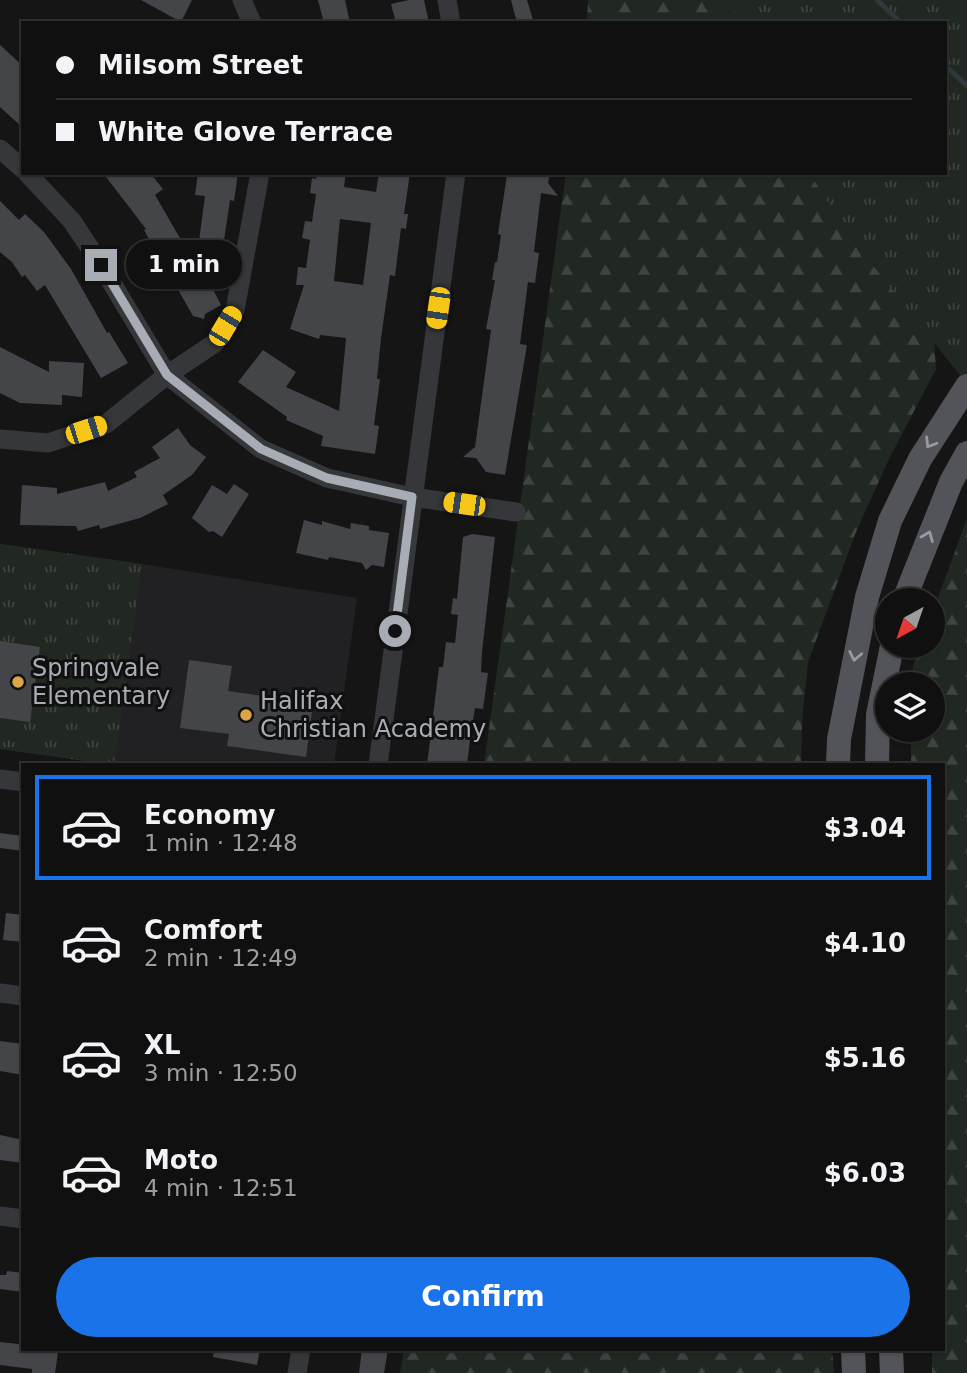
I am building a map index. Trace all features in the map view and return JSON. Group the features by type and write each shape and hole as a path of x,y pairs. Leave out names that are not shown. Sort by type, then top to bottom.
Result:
{"main road":[{"path":"838,763 839,739 867,597 890,521 920,459 967,386"},
{"path":"909,588 951,482 967,453"},
{"path":"877,763 878,715 890,658"},
{"path":"853,1351 853,1373"},
{"path":"891,1351 892,1373"}],"street":[{"path":"242,0 251,21"},
{"path":"447,0 452,21"},
{"path":"0,149 21,167"},
{"path":"29,175 72,221 167,375 261,449 327,478 412,497 516,512"},
{"path":"0,439 48,443 106,424 167,375 215,342 235,310 260,175"},
{"path":"378,763 456,175"},
{"path":"0,779 21,782"},
{"path":"0,992 21,996"},
{"path":"0,1216 21,1219"},
{"path":"297,1373 301,1351"}],"shaded area":[{"path":"0,544 357,598 334,763 100,763 0,749"}],"green space":[{"path":"588,0 754,0 763,21 587,21"},
{"path":"731,0 967,0 967,384 855,243 810,175 947,175 947,21 738,21"},
{"path":"566,175 837,175 932,310 936,369 888,461 856,532 808,662 801,763 484,763"},
{"path":"967,519 967,1373 932,1373 932,1351 945,1351 945,763 911,763 911,742 945,742 945,672 913,672 916,658 945,658 945,588 942,588"},
{"path":"0,544 142,564 114,763 0,749"},
{"path":"404,1351 832,1351 834,1373 400,1373"}],"building":[{"path":"141,0 192,0 179,21"},
{"path":"318,0 345,0 350,21 323,21"},
{"path":"424,0 429,21 395,21 391,4"},
{"path":"511,0 527,0 533,21 516,21"},
{"path":"0,45 21,64 21,126 0,107"},
{"path":"105,175 152,175 163,189 155,195 184,245 160,259 144,230 146,229"},
{"path":"198,175 238,175 234,201 230,200 221,260 197,256 205,196 195,195"},
{"path":"316,175 346,175 344,187 376,192 379,175 410,175 404,214 408,214 406,229 401,228 395,276 390,275 381,338 377,379 380,379 374,425 379,426 375,454 321,446 323,436 286,420 287,417 238,382 263,350 296,372 286,387 339,411 346,338 320,335 319,339 290,329 304,285 296,285 298,267 306,268 310,240 302,238 305,221 312,222 316,194 310,193 312,178 316,179","holes":["340,219 371,223 363,285 334,281"]},
{"path":"507,175 550,175 548,183 558,196 541,193 534,252 539,253 535,283 528,282 520,344 527,345 505,475 486,472 476,458 463,457 475,447 491,330 486,329 495,280 492,280 501,235 498,234"},
{"path":"0,201 19,220 25,214 44,232 71,269 107,333 109,332 128,363 101,378 45,285 37,291 25,275 22,277 12,262 0,252"},
{"path":"203,270 221,305 205,314 204,319 193,316 176,286"},
{"path":"0,347 49,372 49,361 84,363 82,397 62,395 62,405 20,403 0,393"},
{"path":"178,428 190,445 206,457 192,475 163,495 168,504 140,518 100,529 99,525 78,531 76,526 20,525 22,485 57,488 57,494 105,482 108,491 137,477 134,472 160,458 152,447"},
{"path":"234,484 249,494 222,537 213,531 209,532 192,518 212,485 227,494"},
{"path":"304,520 322,525 322,521 350,529 351,523 369,526 369,530 389,533 384,567 372,565 366,570 362,563 329,557 328,560 296,553"},
{"path":"472,534 495,537 482,652 481,672 488,673 483,709 475,708 471,733 474,737 470,740 467,763 427,763 439,667 443,667 446,642 455,643 458,615 451,614 453,598 457,599 463,537"},
{"name":"Springvale Elementary","path":"0,641 40,647 30,722 0,718"},
{"name":"Halifax Christian Academy","path":"189,660 232,666 228,691 313,703 306,757 227,746 229,734 180,728"},
{"path":"0,833 21,836 21,851 0,848"},
{"path":"6,913 21,915 21,942 3,940"},
{"path":"0,1041 21,1044 21,1075 0,1071"},
{"path":"0,1135 21,1140 21,1163 0,1160"},
{"path":"7,1271 21,1273 21,1292 0,1289 0,1275 6,1275"},
{"path":"0,1342 19,1344 21,1351 58,1352 55,1373 32,1373 32,1369 0,1365"},
{"path":"214,1351 260,1351 257,1365 213,1357"},
{"path":"362,1351 388,1351 384,1373 359,1373"}],"waterway":[{"path":"877,0 899,21"},
{"path":"947,67 967,86"}],"place":[{"name":"Springvale Elementary","path":"18,682"},
{"name":"Halifax Christian Academy","path":"246,715"}],"route":[{"path":"101,265 167,375 261,449 327,478 412,497 395,631"}]}
